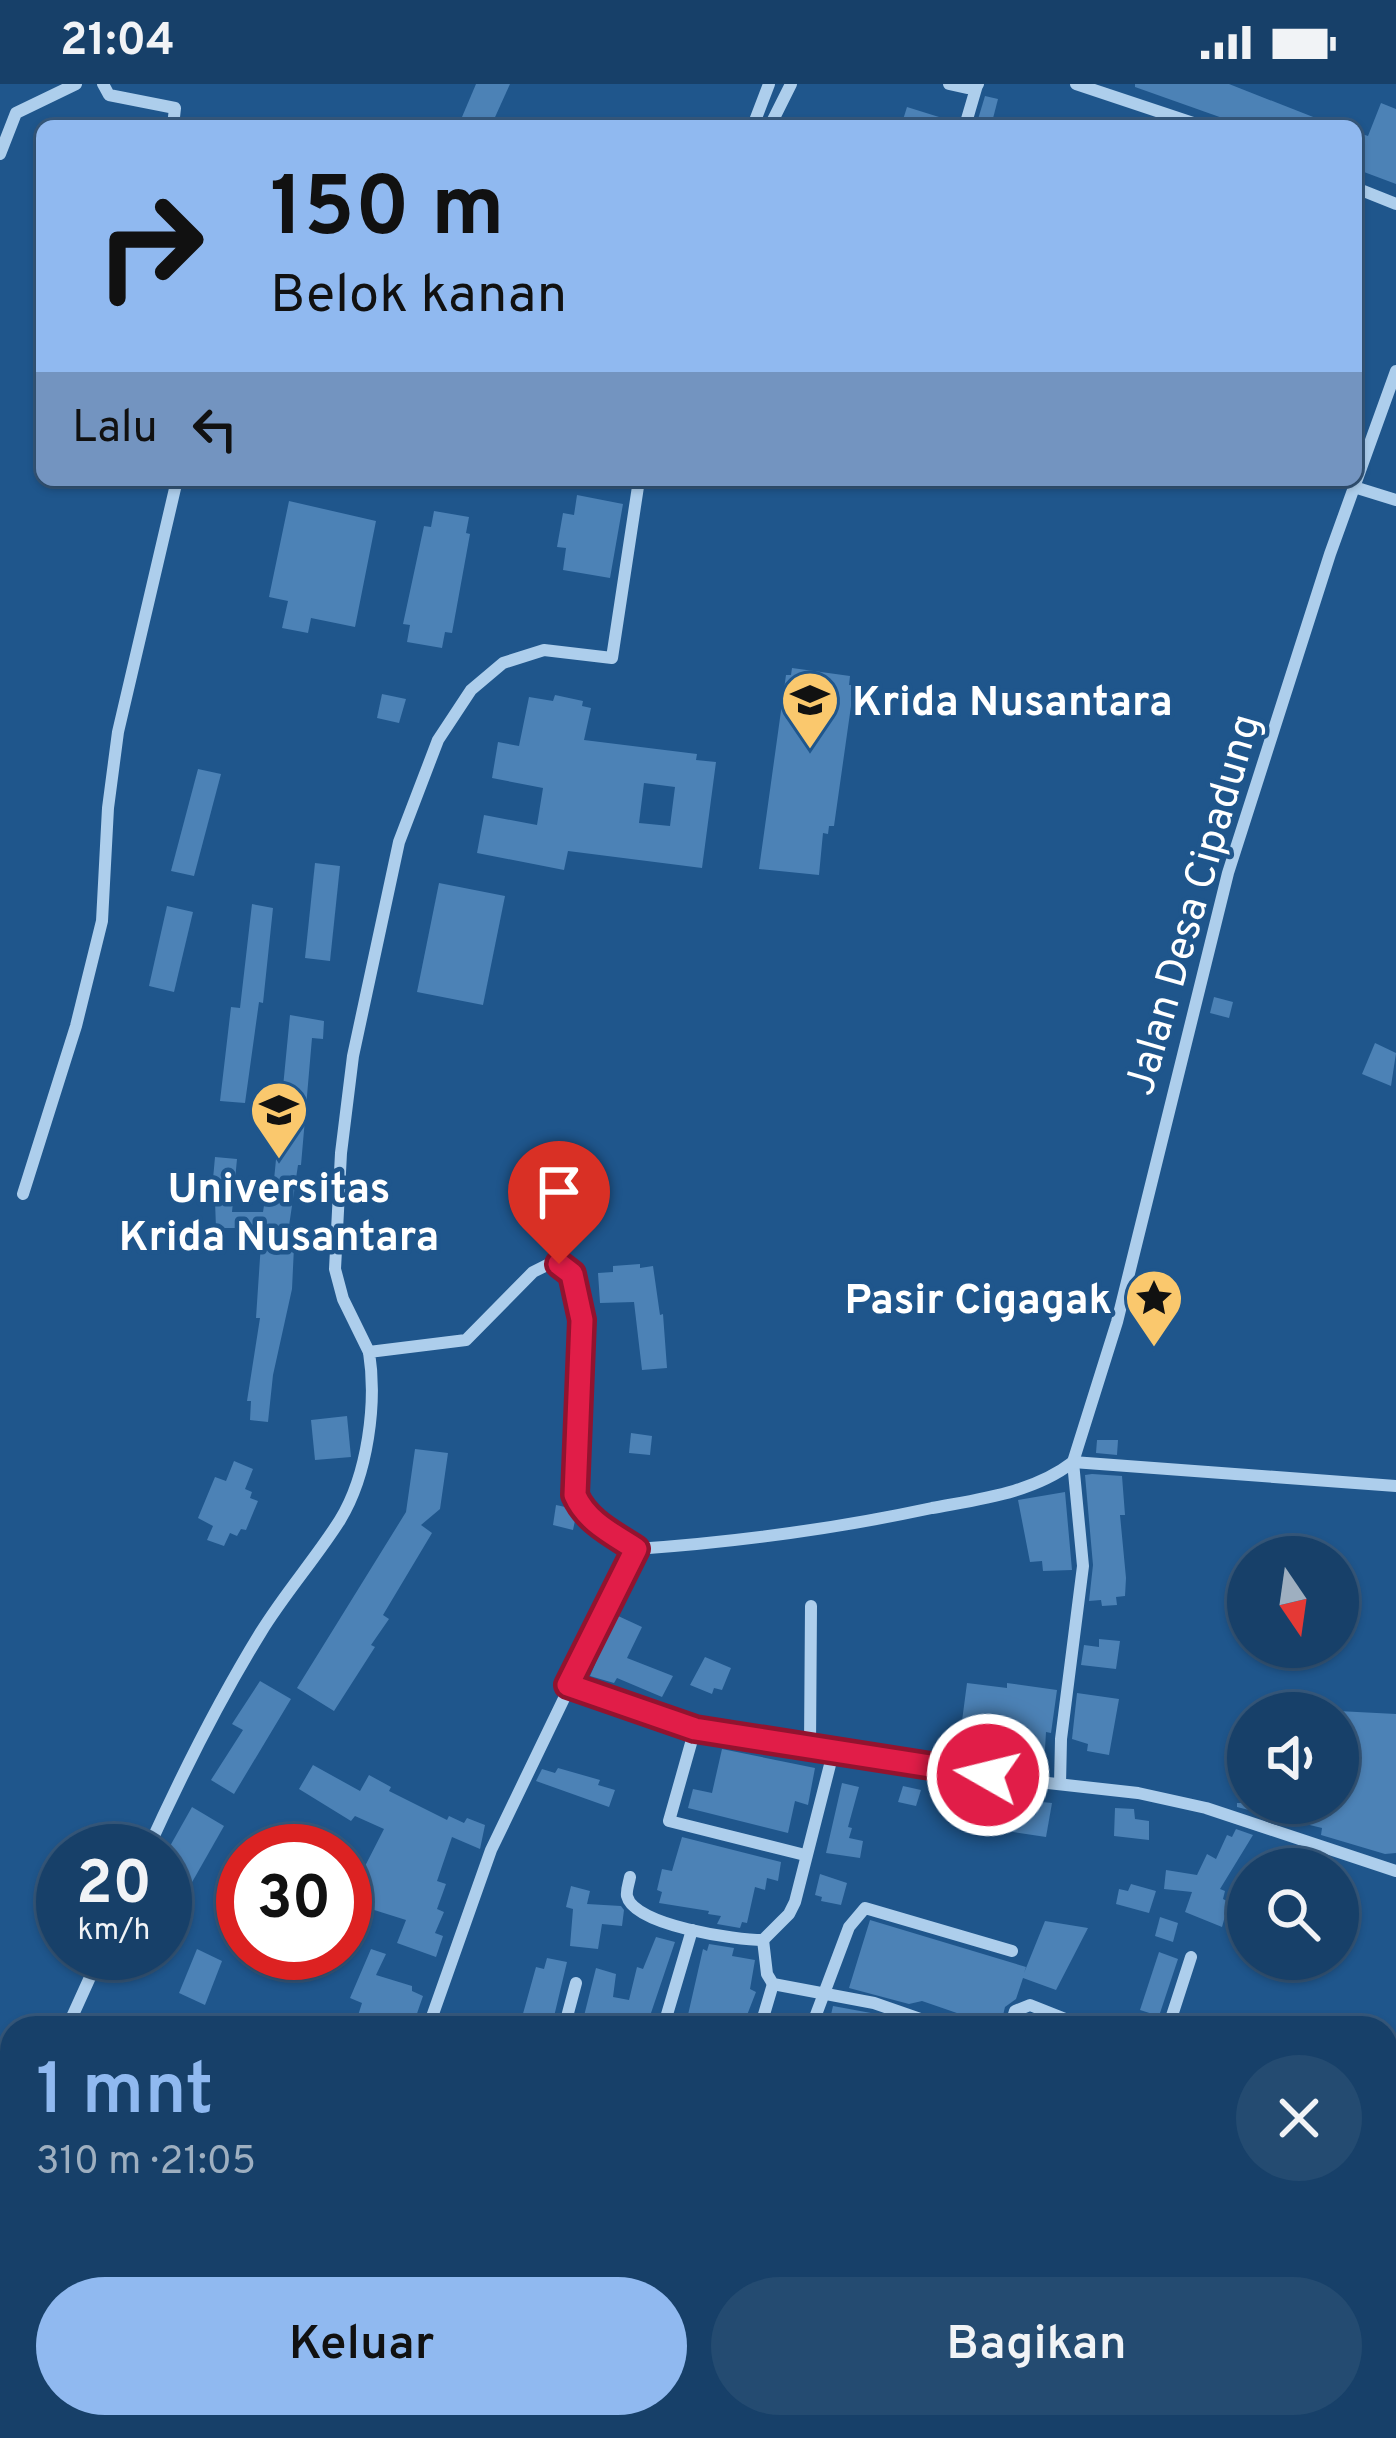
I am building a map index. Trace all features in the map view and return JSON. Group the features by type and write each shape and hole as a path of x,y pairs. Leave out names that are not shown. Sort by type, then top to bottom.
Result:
{"street":[{"path":"0,154 16,113 76,84"},
{"path":"103,84 110,95 175,108 174,120"},
{"path":"755,120 769,84"},
{"path":"773,120 791,84"},
{"path":"949,84 968,88 977,84"},
{"path":"967,120 977,84"},
{"path":"1076,84 1184,120"},
{"path":"1362,190 1396,204"},
{"name":"Jalan Desa Cipadung","path":"1362,465 1395,376"},
{"path":"23,1194 76,1026 102,920 118,733 176,486"},
{"path":"159,1824 189,1760 262,1630 342,1517 353,1493 374,1409 369,1352 343,1299 335,1269 341,1153 353,1056 399,842 438,740 471,690 502,662 544,650 612,658 638,486"},
{"path":"1354,487 1396,500"},
{"name":"Jalan Desa Cipadung","path":"1073,1462 1117,1322 1228,873 1354,487"},
{"path":"369,1352 466,1340 533,1272 549,1264 567,1268 578,1288 582,1320 575,1495 595,1522 636,1549 753,1541 902,1515 1009,1492 1055,1475 1073,1462 1396,1486"},
{"path":"1060,1784 1061,1739 1083,1566 1073,1462"},
{"path":"432,2016 483,1871 636,1549"},
{"path":"810,1746 811,1606"},
{"path":"568,1685 695,1729 1138,1793 1207,1808 1396,1871"},
{"path":"695,1729 669,1821 805,1855"},
{"path":"763,1940 789,1914 833,1749"},
{"path":"629,1876 630,1902 653,1918 692,1930 763,1940"},
{"path":"815,2016 849,1927 865,1908 1012,1951"},
{"path":"667,2016 692,1930"},
{"path":"763,1940 767,1974 773,1984 764,2016"},
{"path":"1172,2016 1191,1957"},
{"path":"72,2016 89,1980"},
{"path":"567,2016 576,1983"},
{"path":"773,1984 823,1991 897,2016"},
{"path":"1014,2016 1030,2005 1058,2016"}],"building":[{"path":"476,84 510,84 494,120 462,117"},
{"path":"1229,84 1321,120 1228,120 1135,87"},
{"path":"985,96 998,99 993,120 978,120"},
{"path":"1381,103 1396,109 1396,184 1362,171 1362,134 1368,136"},
{"path":"907,107 949,120 903,120"},
{"path":"577,495 623,504 610,578 563,570 566,548 557,547 563,513 574,515"},
{"path":"289,501 376,521 355,627 311,618 308,633 282,628 288,601 269,597"},
{"path":"434,511 469,517 466,533 470,534 452,633 445,632 442,648 407,642 410,625 403,624 424,526 431,527"},
{"name":"Krida Nusantara","path":"792,668 850,676 849,685 854,685 834,826 823,833 819,875 759,869 786,675 791,675"},
{"path":"382,694 406,699 399,723 377,718"},
{"path":"555,695 583,701 582,706 591,708 584,740 697,754 696,760 716,762 702,868 568,851 564,870 477,853 484,815 537,825 543,788 492,778 498,742 519,746 529,697 553,701","holes":["644,783 675,787 670,826 639,823"]},
{"path":"198,769 221,774 194,876 171,871"},
{"path":"315,863 340,866 330,961 305,958"},
{"path":"439,883 505,896 483,1005 417,992"},
{"path":"252,904 273,908 263,1003 259,1002 245,1103 220,1101 231,1007 240,1008"},
{"path":"167,906 193,912 174,992 149,986"},
{"path":"1214,997 1233,1002 1229,1018 1210,1013"},
{"path":"290,1015 324,1021 323,1039 312,1038 301,1165 289,1226 295,1226 292,1289 268,1422 250,1420 251,1401 247,1401 260,1318 256,1318 262,1228 216,1228 215,1201 211,1201 215,1157 237,1159 232,1212 263,1212 268,1179 274,1180"},
{"path":"1375,1043 1396,1053 1391,1086 1362,1074"},
{"path":"640,1264 640,1268 653,1266 667,1368 642,1370 634,1302 600,1303 598,1273 613,1272 613,1266"},
{"path":"347,1416 351,1457 315,1460 311,1420"},
{"path":"631,1433 652,1436 650,1455 629,1453"},
{"path":"1097,1440 1118,1440 1117,1455 1096,1453"},
{"path":"415,1449 448,1453 440,1509 421,1525 432,1533 383,1615 389,1619 371,1645 375,1647 334,1711 297,1688 406,1512"},
{"path":"234,1461 253,1469 245,1489 258,1501 246,1530 241,1529 237,1536 230,1533 224,1546 207,1540 213,1526 198,1518 215,1477 226,1481"},
{"path":"1085,1475 1122,1476 1126,1578 1125,1596 1116,1597 1117,1605 1089,1601 1093,1565"},
{"path":"1065,1492 1072,1570 1043,1571 1042,1561 1030,1562 1018,1500"},
{"path":"556,1505 570,1508 576,1516 573,1530 553,1525"},
{"path":"616,1615 642,1627 627,1658 673,1676 662,1697 617,1678 614,1683 590,1676"},
{"path":"1099,1639 1120,1641 1116,1669 1081,1665 1084,1645 1099,1647"},
{"path":"705,1657 731,1668 722,1690 714,1688 712,1694 690,1685"},
{"path":"260,1681 291,1699 234,1794 211,1780 243,1730 232,1724"},
{"path":"967,1683 1057,1690 1051,1733 1046,1732 1044,1766 1018,1763 1024,1731 988,1727 986,1748 959,1744"},
{"path":"1077,1693 1119,1699 1109,1755 1087,1751 1088,1744 1072,1739"},
{"path":"1359,1712 1396,1714 1396,1853 1321,1835 1322,1828 1306,1824 1359,1824"},
{"path":"722,1749 815,1768 808,1805 795,1801 788,1833 688,1808 693,1789 712,1793"},
{"path":"313,1765 360,1791 369,1775 391,1787 389,1791 447,1820 449,1816 464,1823 467,1818 485,1825 480,1849 452,1837 437,1881 446,1884 437,1909 444,1912 435,1933 443,1936 436,1957 397,1943 406,1920 372,1909 372,1852 384,1829 355,1816 351,1821 299,1789"},
{"path":"558,1768 600,1780 598,1785 615,1790 609,1807 536,1781 542,1769 555,1773"},
{"path":"842,1783 859,1787 848,1827 852,1828 849,1838 863,1841 860,1858 826,1853"},
{"path":"903,1786 921,1790 916,1806 898,1802"},
{"path":"1010,1799 1052,1803 1046,1837 1007,1831"},
{"path":"192,1807 221,1824 216,1824 216,1840 192,1882 192,1824 182,1824"},
{"path":"1115,1808 1134,1809 1135,1819 1149,1821 1149,1840 1114,1836"},
{"path":"1236,1829 1253,1835 1245,1848 1227,1848 1227,1878 1220,1889 1227,1901 1222,1927 1185,1912 1192,1892 1164,1889 1166,1870 1197,1875 1207,1854 1216,1859 1227,1835 1232,1837"},
{"path":"682,1837 781,1862 778,1881 767,1878 765,1890 755,1887 747,1923 742,1922 740,1928 717,1924 721,1916 709,1911 659,1903 662,1869 672,1871"},
{"path":"820,1874 847,1883 841,1905 815,1895"},
{"path":"1131,1884 1156,1891 1149,1913 1116,1904 1119,1889 1128,1891"},
{"path":"571,1886 590,1891 587,1904 624,1910 622,1926 602,1924 598,1949 570,1946 573,1909 566,1907"},
{"path":"1160,1917 1178,1923 1173,1942 1155,1936"},
{"path":"870,1920 1026,1967 1024,1973 1045,1921 1088,1928 1056,1990 1023,1978 1016,1999 1005,2007 1003,2016 966,2016 922,2001 909,2004 849,1988"},
{"path":"656,1937 675,1942 653,2016 584,2016 596,1968 616,1974 613,1997 629,2000 637,1967 643,1969"},
{"path":"709,1944 734,1948 732,1956 755,1960 750,1989 756,1992 747,2016 688,2016 703,1949 707,1951"},
{"path":"197,1949 216,1958 216,1977 205,2005 179,1993 184,1980 192,1980"},
{"path":"372,1949 386,1954 376,1975 412,1986 412,1991 423,1996 416,2016 358,2016 362,2003 350,1998 358,1980 372,1980"},
{"path":"1159,1952 1178,1959 1159,2016 1140,2010"},
{"path":"547,1958 567,1962 554,2016 522,2016 536,1967 544,1969"},
{"path":"833,2006 880,2016 831,2016"}],"place":[{"name":"Krida Nusantara","path":"810,751"},
{"name":"Universitas Krida Nusantara","path":"279,1161"},
{"name":"Pasir Cigagak","path":"1154,1349"}],"route":[{"path":"559,1264 572,1274 578,1288 582,1320 575,1495 595,1522 636,1549 568,1685 695,1729 988,1775"}]}
